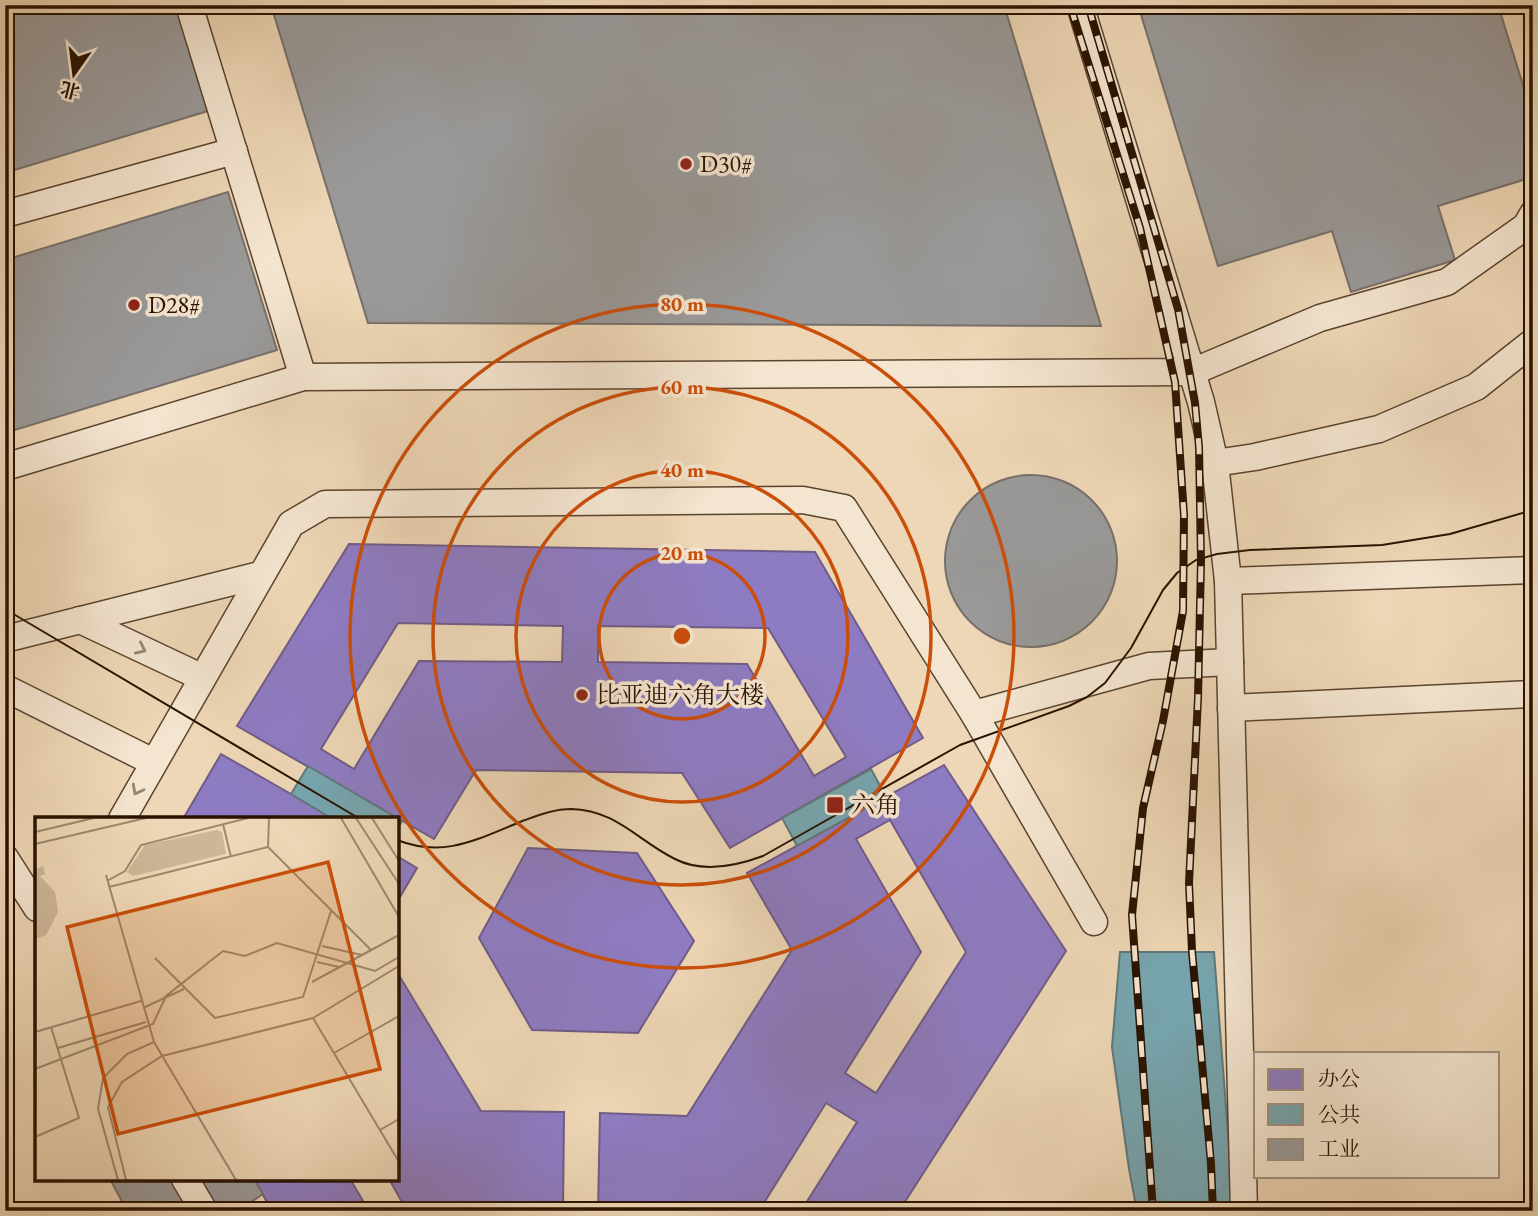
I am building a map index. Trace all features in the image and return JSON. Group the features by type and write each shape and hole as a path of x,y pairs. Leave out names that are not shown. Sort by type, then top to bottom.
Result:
{"street":[{"path":"190,5 303,377"},
{"path":"1080,5 1192,372 1215,463 1228,581 1250,1166 1244,1211"},
{"path":"5,214 234,151"},
{"path":"5,467 303,377 1192,372 1320,318 1447,282 1526,226 1533,214"},
{"path":"1215,463 1255,457 1379,429 1476,387 1533,342"},
{"path":"123,817 291,524 325,504 803,500 844,508 974,714 1094,922"},
{"path":"1228,581 1533,570"},
{"path":"5,639 260,575"},
{"path":"80,620 201,677"},
{"path":"974,714 1149,666 1230,662"},
{"path":"5,688 153,762"},
{"path":"1231,708 1533,694"},
{"path":"5,858 35,905"},
{"path":"186,1181 205,1211"}],"building: 办公":[{"name":"比亚迪六角大楼","path":"349,544 815,552 923,738 730,848 682,773 476,770 434,839 237,726","holes":["398,623 563,626 562,662 419,661 354,769 321,749","598,626 768,628 846,757 814,776 747,664 598,662"]},
{"path":"221,754 330,817 184,817"},
{"path":"944,765 1066,951 899,1211 801,1211 857,1122 826,1103 759,1211 598,1211 600,1113 687,1116 792,950 747,873","holes":["890,820 966,952 876,1093 845,1073 921,952 856,839"]},
{"path":"528,848 637,853 694,941 638,1033 532,1030 479,938"},
{"path":"399,857 417,868 399,899"},
{"path":"399,975 481,1111 564,1112 563,1211 407,1211 390,1181 399,1181"},
{"path":"255,1181 351,1181 369,1211 272,1211"}],"building: 公共":[{"path":"308,766 395,817 330,817 291,794"},
{"path":"871,769 886,797 797,846 782,818"},
{"path":"1120,952 1214,952 1234,1211 1137,1211 1112,1047"}],"building: 工业":[{"path":"5,5 178,5 211,110 5,173"},
{"name":"D30#","path":"271,5 1004,5 1101,326 368,323"},
{"path":"1138,5 1498,5 1533,117 1533,177 1438,206 1455,260 1351,292 1332,231 1218,266"},
{"name":"D28#","path":"228,192 277,350 5,433 5,260"},
{"path":"1031,475 1064,482 1092,500 1110,528 1117,561 1110,594 1092,622 1064,640 1031,647 998,640 970,622 952,594 945,561 952,528 970,500 998,482"},
{"path":"111,1181 255,1181 263,1194 238,1211 127,1211"}],"tram line":[{"path":"399,841 415,845 447,847 477,839 541,814 571,809 614,820 661,851 685,863 708,867 753,860 960,745 1087,697 1105,683 1131,648 1163,590 1177,573 1196,560 1250,550 1382,545 1450,534 1533,510"},
{"path":"5,609 357,817"}],"railway":[{"path":"1070,5 1140,228 1175,382 1184,515 1183,611 1163,721 1143,808 1132,915 1153,1211"},
{"path":"1088,5 1178,309 1195,403 1199,447 1201,561 1198,698 1189,883 1213,1211"}],"place":[{"name":"D30#","path":"686,164"},
{"name":"D28#","path":"134,305"},
{"name":"比亚迪六角大楼","path":"582,695"},
{"name":"六角","path":"835,805"}]}
